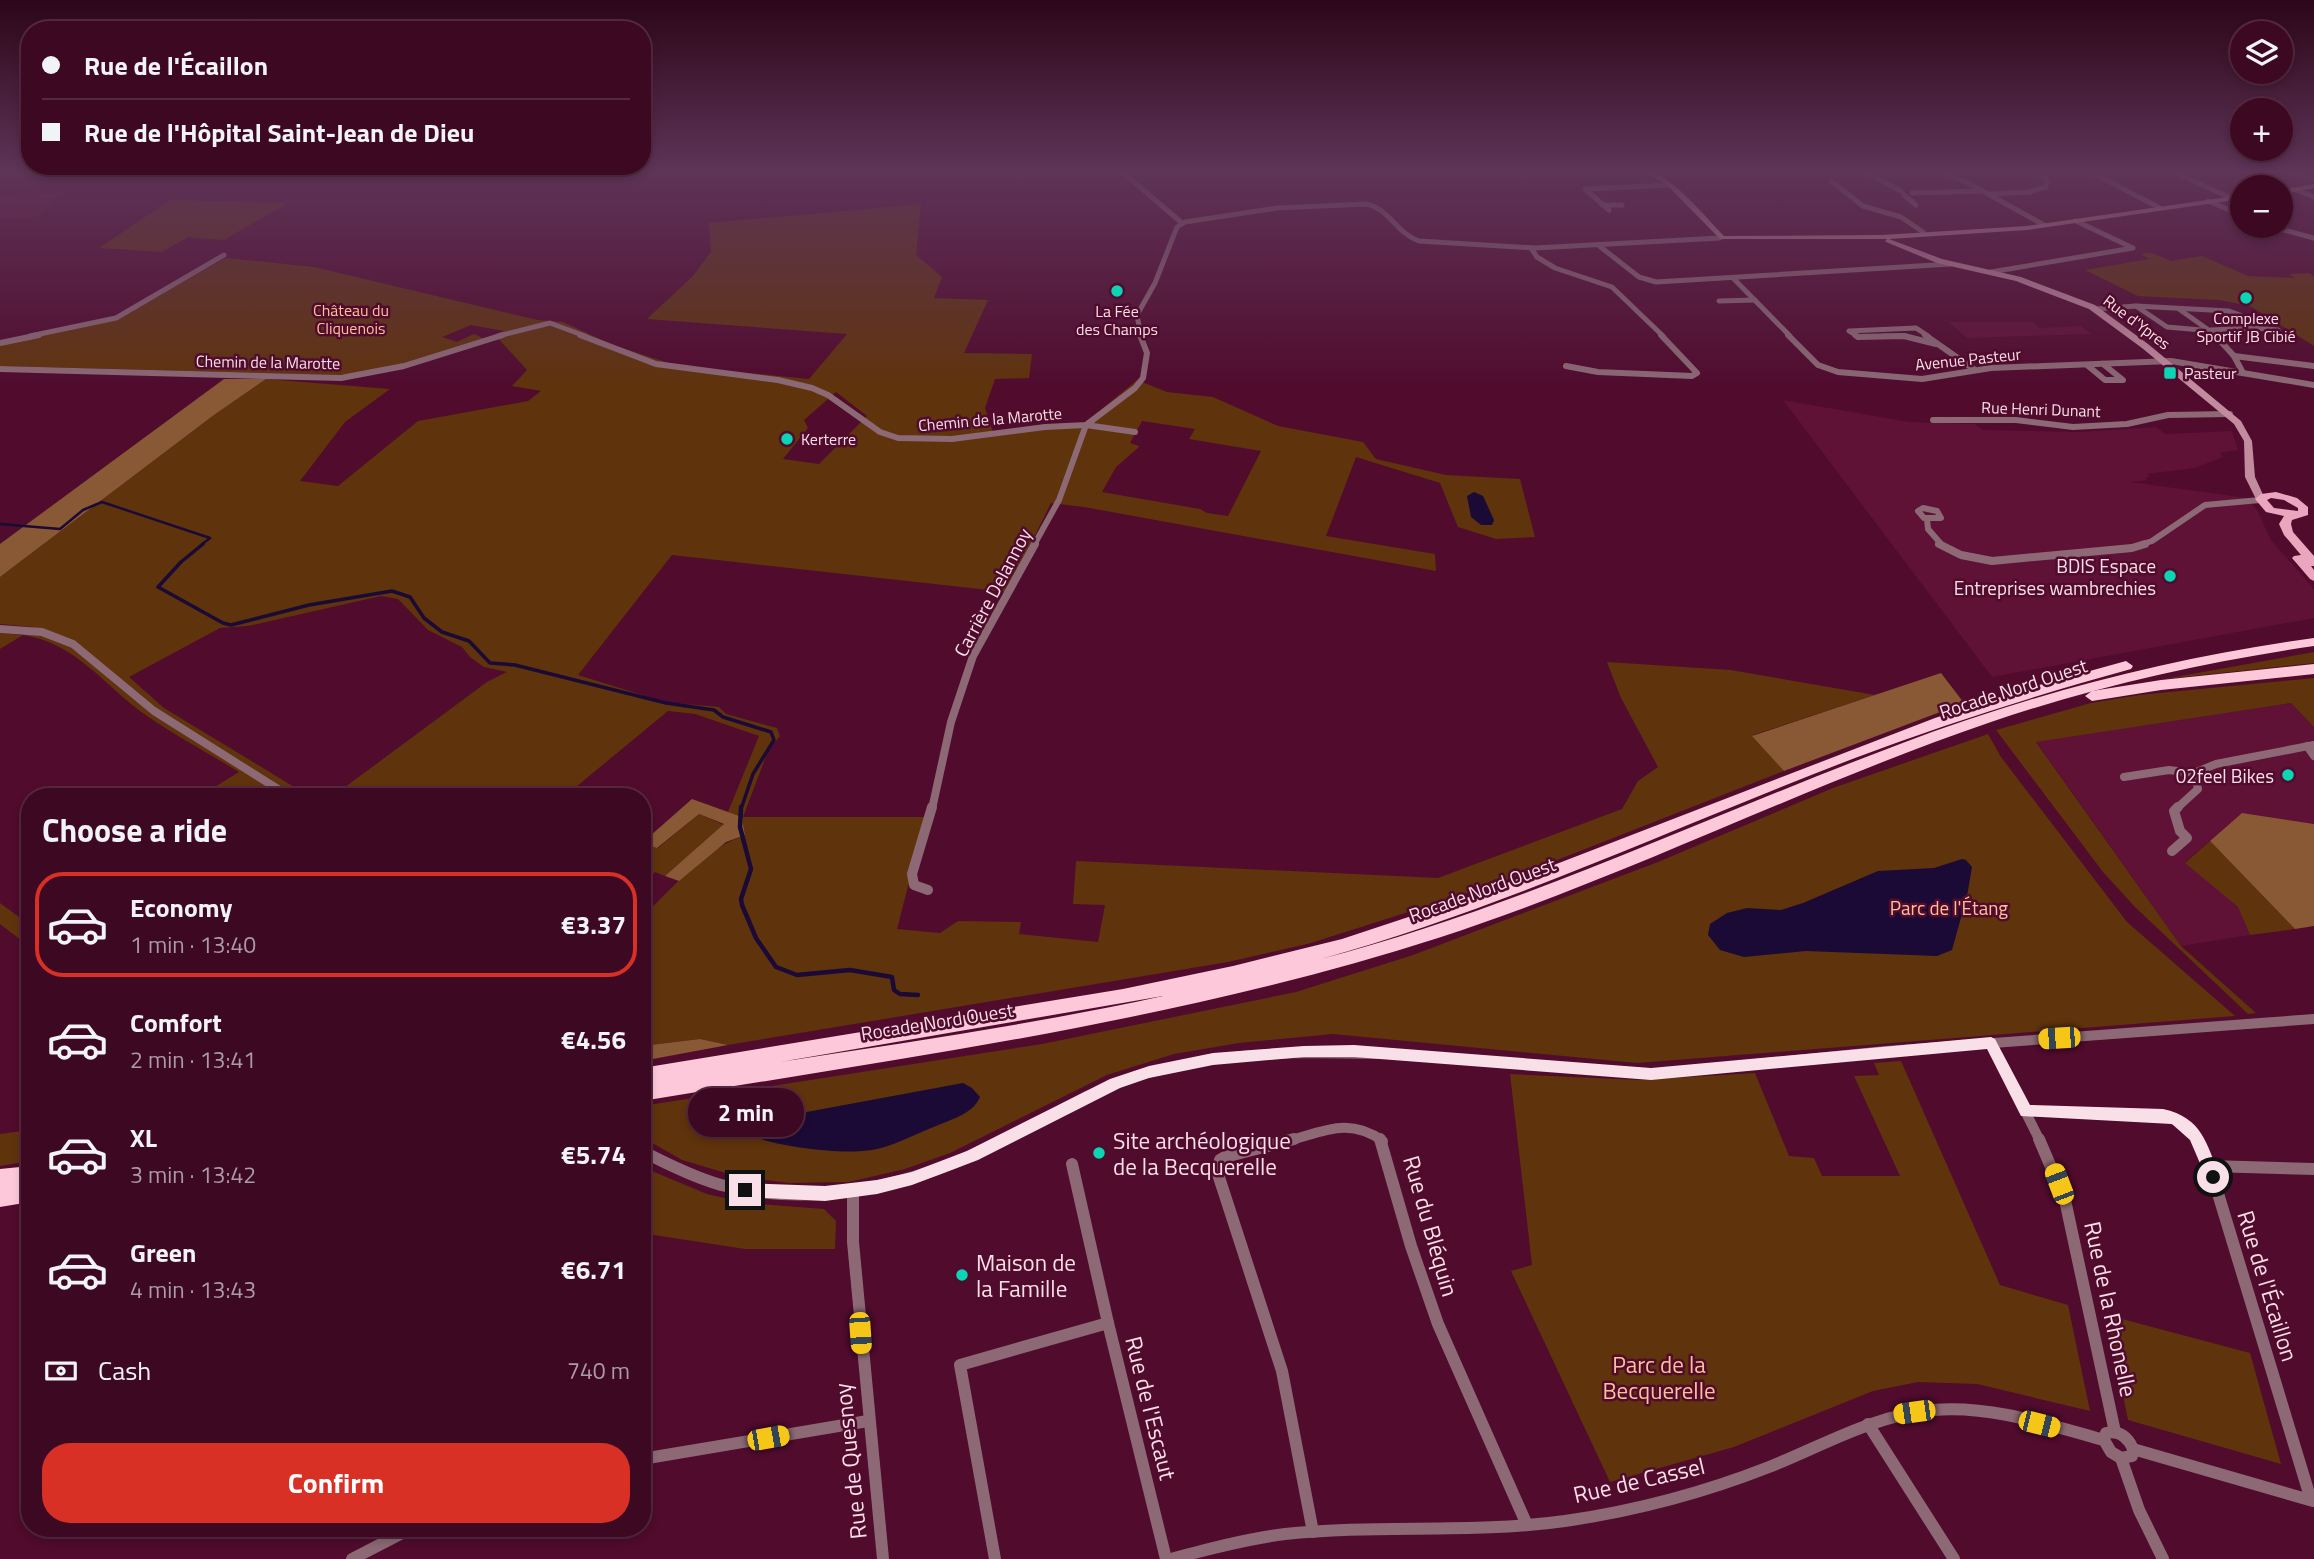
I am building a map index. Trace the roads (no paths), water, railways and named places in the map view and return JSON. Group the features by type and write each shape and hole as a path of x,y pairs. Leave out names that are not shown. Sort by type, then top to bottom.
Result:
{"highway":[{"name":"Rocade Nord Ouest","path":"2003,710 2031,691 2132,665 2230,645 2314,633"},
{"name":"Rocade Nord Ouest","path":"651,1075 1085,1004 1231,975 1337,947 1489,897 1962,722 2145,673 2314,642"},
{"path":"2003,710 2161,685 2314,669"},
{"name":"Rocade Nord Ouest","path":"651,1091 1112,1014 1232,990 1340,961 1503,907 1962,722"},
{"path":"0,1180 21,1176"},
{"path":"0,1197 21,1194"}],"main road":[{"name":"Rue d'Ypres","path":"1898,243 1951,264 2034,284 2095,309 2230,414 2246,437 2251,467 2250,480 2263,503 2277,518 2283,540 2314,577"},
{"name":"Rue d'Ypres","path":"2251,467 2259,484 2285,498"},
{"path":"2300,513 2280,513 2263,503 2268,495 2311,499"},
{"path":"2285,498 2300,505 2300,513"},
{"path":"2311,499 2300,513 2286,520 2286,529 2314,563"}],"street":[{"name":"Chemin de la Marotte","path":"0,369 341,378 398,368 523,328 550,323 656,364 778,380 812,388 828,395 880,432 898,438 952,439 1045,427 1086,425 1131,391 1143,378 1147,353 1137,325 1137,315 1155,284 1172,243"},
{"path":"1443,243 1531,248 1628,243"},
{"path":"1992,272 2133,248 2122,243"},
{"path":"1598,245 1642,279 1660,282 1951,264"},
{"path":"1531,248 1535,256 1543,261 1614,288 1632,309 1668,338 1697,373 1688,376 1598,372 1566,366"},
{"path":"0,343 120,316 224,255"},
{"name":"Avenue Pasteur","path":"1733,278 1816,363 1829,370 1922,380 1975,370 2163,361 2314,385"},
{"path":"1719,301 1755,300"},
{"path":"2095,309 2114,305 2232,311 2242,316 2254,328"},
{"path":"2136,306 2167,327 2278,330"},
{"path":"2177,308 2212,330 2234,356 2243,373"},
{"path":"1936,344 1904,336 1858,337 1849,331 1914,328 1975,370"},
{"path":"2234,356 2314,366"},
{"name":"Avenue Pasteur","path":"2087,365 2105,380 2123,380 2103,364"},
{"name":"Rue Henri Dunant","path":"1934,420 2016,420 2073,427 2127,424 2168,415 2230,414"},
{"path":"1086,425 1135,432"},
{"name":"Carrière Delannoy","path":"928,890 914,885 912,874 929,822 951,722 973,656 1059,500 1086,425"},
{"path":"1927,519 1930,532 1945,547 1966,557 1989,561 2137,547 2156,538 2201,506 2227,501 2263,503"},
{"path":"0,629 42,632 73,644 154,711 276,788"},
{"path":"2124,778 2169,770 2194,773 2216,764 2311,746 2314,756"},
{"path":"2172,850 2187,838 2180,831 2174,811 2199,789 2194,773"},
{"path":"651,1156 687,1174 745,1190 808,1194 853,1191 895,1183 944,1167 1127,1079 1213,1059 1304,1051 1354,1051 1651,1074 1991,1043 2314,1019"},
{"name":"Rue de la Rhonelle","path":"1991,1043 2053,1168 2069,1216 2110,1436"},
{"name":"Rue de l'Écaillon","path":"2026,1111 2163,1116 2175,1118 2192,1131 2209,1166 2312,1500"},
{"name":"Rue du Bléquin","path":"1313,1532 1280,1360 1217,1171 1220,1160 1225,1157 1349,1127 1372,1132 1386,1147 1411,1246 1438,1324 1527,1525"},
{"path":"1072,1164 1108,1323"},
{"path":"2209,1166 2314,1169"},
{"name":"Rue de Quesnoy","path":"853,1191 853,1242 883,1559"},
{"name":"Rue de l'Escaut","path":"995,1559 960,1365 1108,1323 1169,1559"},
{"name":"Rue de Cassel","path":"1169,1559 1249,1540 1313,1532 1527,1525 1618,1512 1696,1492 1768,1468 1868,1424 1899,1414 1964,1410 2110,1436"},
{"path":"651,1457 868,1421"},
{"path":"1868,1424 1954,1559"},
{"path":"2163,1559 2139,1510 2127,1453 2126,1438 2110,1436 2109,1450 2127,1453 2312,1500"},
{"path":"352,1559 395,1537"}],"waterway":[{"path":"0,524 60,529 83,510 102,502 210,538 201,545"},
{"path":"203,544 181,562 158,587 223,623 231,625 309,605 392,591 410,597 424,618 442,632 469,641 490,663 515,665 666,703 714,710 723,717 771,732 774,740 753,774 741,809"},
{"path":"741,807 740,827 751,869 741,899 742,905 756,938 776,967 797,975 850,970 892,977 894,990 900,994 918,995"}],"place":[{"name":"La Fée des Champs","path":"1117,291"},
{"name":"Complexe Sportif JB Cibié","path":"2246,298"},
{"name":"Pasteur","path":"2170,373"},
{"name":"Kerterre","path":"787,439"},
{"name":"BDIS Espace Entreprises wambrechies","path":"2170,576"},
{"name":"02feel Bikes","path":"2288,775"},
{"name":"Site archéologique de la Becquerelle","path":"1099,1153"},
{"name":"Maison de la Famille","path":"962,1275"}],"park label":[{"name":"Château du Cliquenois","path":"351,319"},
{"name":"Parc de l'Étang","path":"1949,907"},
{"name":"Parc de la Becquerelle","path":"1659,1377"}]}
